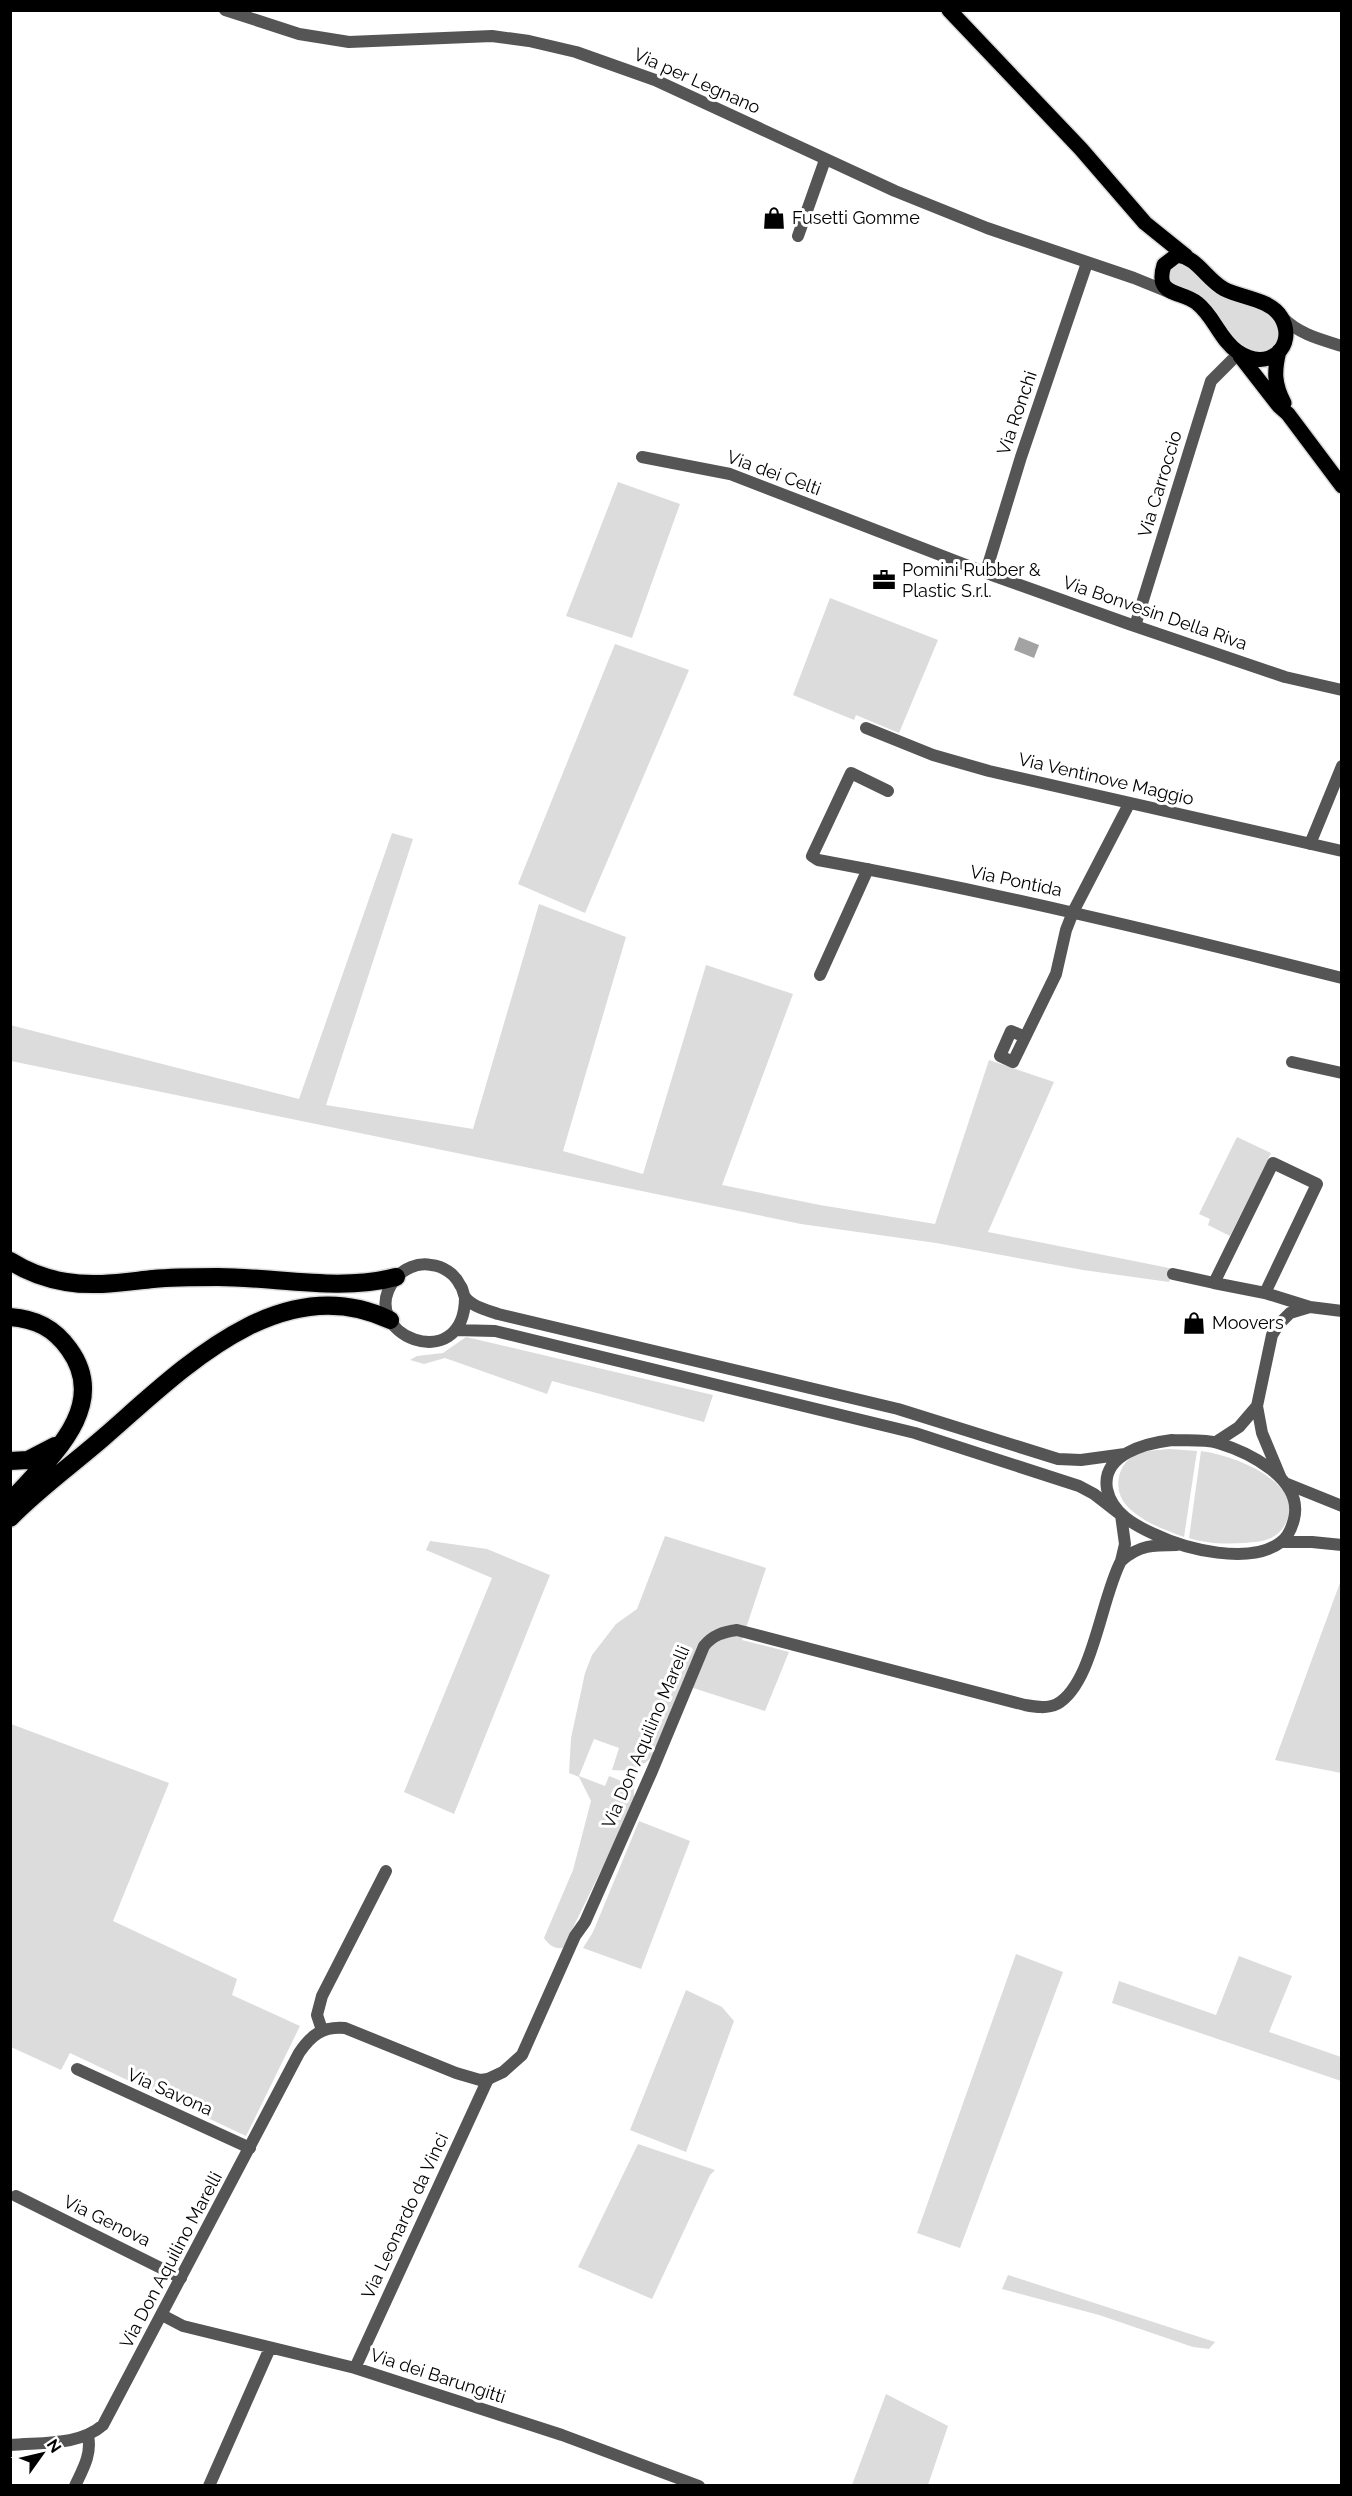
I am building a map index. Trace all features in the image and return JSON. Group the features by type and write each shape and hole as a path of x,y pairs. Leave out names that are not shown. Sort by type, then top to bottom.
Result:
{"highway":[{"path":"10,1261 40,1275 65,1282 84,1283 217,1277 357,1285 396,1277"},
{"path":"10,1518 196,1357 231,1334 299,1309 334,1304 368,1309 390,1320"},
{"path":"10,1317 35,1321 50,1328 63,1341 75,1358 81,1373 83,1391 79,1415 69,1432 51,1459 10,1502"},
{"path":"10,1461 27,1460 42,1454 53,1448 69,1432"}],"main road":[{"path":"949,10 1081,149 1145,223 1220,287 1267,304 1280,315 1285,330 1275,375 1279,394 1288,414"},
{"path":"1145,223 1157,244 1165,287 1171,293 1196,302 1207,312 1234,356 1288,414 1341,486"},
{"path":"1163,268 1176,255 1186,256"},
{"path":"1234,356 1262,361 1270,359 1282,347"}],"street":[{"name":"Via per Legnano","path":"225,10 299,34 349,42 492,36 550,45 647,76 895,192 987,228 1134,278 1171,293"},
{"path":"798,236 825,160"},
{"name":"Via Ronchi","path":"992,575 988,565 1021,454 1087,263"},
{"name":"Via per Legnano","path":"1134,278 1152,279 1163,268"},
{"path":"1280,315 1293,328 1307,336 1341,346"},
{"path":"1282,347 1290,337 1307,336"},
{"name":"Via Carroccio","path":"1135,626 1211,381 1234,356"},
{"name":"Via dei Celti","path":"642,457 730,474 858,523"},
{"name":"Via Bonvesin Della Riva","path":"858,523 992,575 1135,626 1285,677 1341,690"},
{"name":"Via Ventinove Maggio","path":"866,728 960,763 1129,804 1341,851"},
{"path":"1310,844 1341,766"},
{"name":"Via Pontida","path":"888,791 851,773 812,856 818,860 1073,912 1341,978"},
{"path":"1025,1037 1056,974 1066,930 1073,912 1129,804"},
{"path":"820,975 868,869"},
{"path":"1292,1062 1341,1073"},
{"path":"1214,1283 1274,1163 1317,1184 1265,1293"},
{"path":"429,1264 442,1267 461,1285 465,1297 462,1320 455,1330 445,1338 433,1342 420,1343 407,1338 390,1320 387,1298 396,1277 417,1265 429,1264"},
{"path":"1173,1274 1265,1293 1310,1307 1341,1311"},
{"path":"465,1297 479,1307 498,1314 898,1409 1059,1459 1081,1460 1125,1454 1160,1441 1213,1442 1257,1460 1283,1479 1341,1506"},
{"path":"1281,1542 1292,1529 1296,1512 1294,1497 1262,1433 1257,1406 1272,1335 1290,1313 1310,1307"},
{"path":"455,1330 495,1331 915,1433 1079,1486 1094,1494 1121,1515 1177,1545 1192,1549 1209,1553 1247,1552 1281,1542 1322,1542 1341,1545"},
{"path":"1213,1442 1239,1427 1257,1406"},
{"path":"1121,1515 1107,1485 1114,1463 1125,1454"},
{"name":"Via Don Aquilino Marelli","path":"488,2079 510,2067 527,2046 652,1771 704,1646 710,1639 718,1634 737,1630 1025,1705 1042,1707 1055,1705 1078,1681 1121,1562 1125,1544 1121,1515"},
{"path":"1121,1562 1135,1550 1145,1546 1177,1545"},
{"path":"386,1871 322,1996 317,2015 322,2030 334,2027 345,2028 456,2073 480,2080 488,2079"},
{"name":"Via Don Aquilino Marelli","path":"88,2436 103,2425 108,2418 299,2053 308,2040 322,2030"},
{"name":"Via Savona","path":"76,2069 250,2148"},
{"name":"Via Leonardo da Vinci","path":"355,2368 488,2079"},
{"name":"Via Genova","path":"16,2196 181,2278"},
{"name":"Via dei Barungitti","path":"162,2315 183,2326 355,2368 562,2435 699,2486"},
{"path":"208,2486 270,2348"},
{"path":"10,2445 74,2440 88,2436 90,2446 88,2457 75,2486"}],"shaded area":[{"path":"1180,261 1272,314 1280,332 1274,349 1252,356 1173,284 1169,276 1172,266"},
{"path":"618,482 680,504 632,638 566,616"},
{"path":"830,598 938,640 899,733 856,715 854,720 793,695"},
{"path":"1019,637 1039,645 1034,658 1014,650"},
{"path":"615,644 689,670 585,913 518,884"},
{"path":"392,833 413,839 326,1105 473,1129 539,904 626,937 563,1151 643,1174 706,965 793,994 722,1185 820,1205 935,1224 989,1060 1054,1082 988,1232 1174,1269 1169,1282 1083,1270 936,1243 801,1224 11,1061 10,1025 299,1099"},
{"path":"1237,1137 1271,1153 1230,1236 1208,1225 1210,1219 1199,1214"},
{"path":"466,1337 713,1395 704,1422 552,1381 547,1394 445,1358 424,1364 410,1360 417,1356 443,1353"},
{"path":"1170,1449 1197,1451 1184,1537 1140,1517 1127,1506 1119,1492 1121,1470 1130,1458 1145,1452"},
{"path":"1201,1451 1254,1468 1280,1487 1288,1500 1289,1514 1278,1534 1265,1540 1244,1543 1217,1543 1189,1538"},
{"path":"665,1536 766,1568 742,1640 789,1652 765,1711 684,1685 653,1756 640,1766 612,1770 619,1748 594,1739 579,1776 605,1786 609,1776 634,1786 634,1803 563,1948 557,1948 550,1945 544,1938 573,1870 591,1801 579,1777 569,1773 571,1738 585,1673 592,1655 616,1624 637,1609"},
{"path":"430,1541 487,1549 550,1575 454,1814 404,1792 492,1578 426,1550"},
{"path":"1341,1580 1342,1773 1275,1760"},
{"path":"11,1724 169,1783 113,1921 237,1979 232,1995 300,2026 246,2136 70,2053 61,2070 11,2047"},
{"path":"639,1821 690,1841 641,1969 583,1948 593,1932"},
{"path":"1016,1954 1063,1972 960,2248 917,2233"},
{"path":"1239,1956 1292,1976 1269,2032 1341,2057 1341,2081 1112,2003 1119,1981 1216,2015"},
{"path":"686,1990 722,2007 734,2021 686,2152 630,2130"},
{"path":"638,2144 715,2170 710,2175 652,2299 578,2267"},
{"path":"1008,2275 1215,2342 1209,2349 1193,2347 1099,2315 1002,2289"},
{"path":"886,2394 948,2426 928,2485 852,2485"}],"place":[{"name":"Fusetti Gomme","path":"774,218"},
{"name":"Pomini Rubber & Plastic S.r.l.","path":"884,580"},
{"name":"Moovers","path":"1194,1323"}]}
